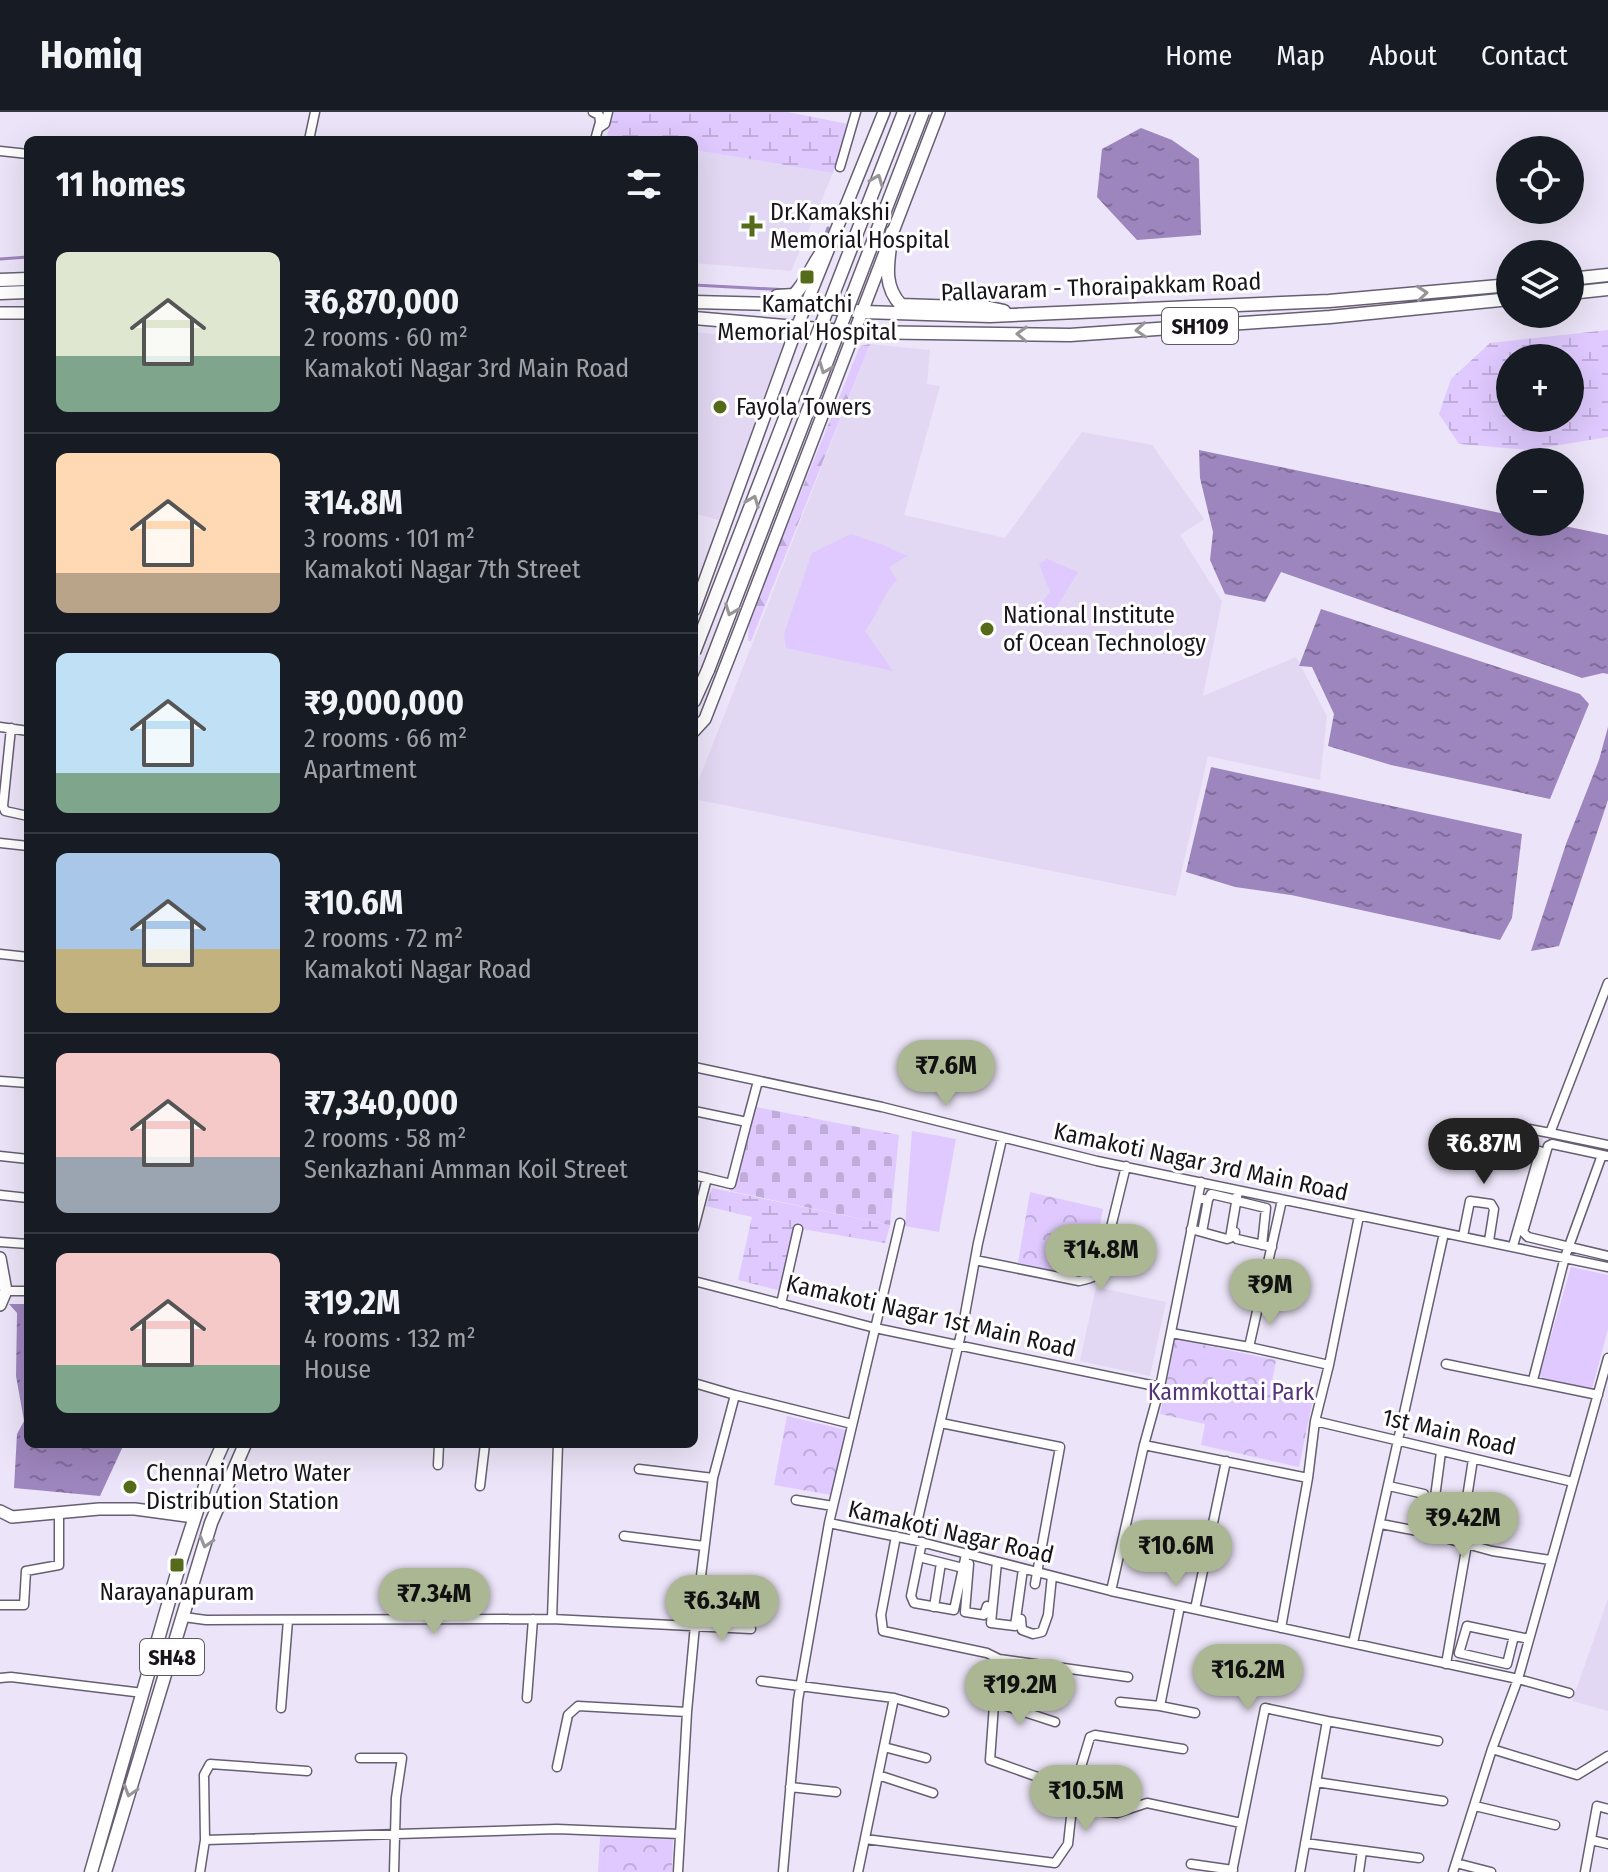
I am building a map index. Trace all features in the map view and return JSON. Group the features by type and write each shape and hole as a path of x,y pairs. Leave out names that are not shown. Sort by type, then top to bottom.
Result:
{"main road":[{"path":"698,642 904,112"},
{"path":"698,692 923,112"},
{"path":"892,232 887,271 891,294 901,305 960,311"},
{"path":"698,295 794,295 808,279 825,246 832,243"},
{"path":"1584,278 1608,275"},
{"path":"0,280 24,279"},
{"name":"Pallavaram - Thoraipakkam Road","path":"698,302 807,305 864,312 960,311 1022,315 1329,301 1496,286"},
{"path":"1584,292 1608,289"},
{"path":"0,293 24,292"},
{"name":"Pallavaram - Thoraipakkam Road","path":"698,318 855,332 1070,335 1330,317 1496,300"},
{"name":"SH48","path":"91,1872 194,1517 221,1448"},
{"name":"SH48","path":"105,1872 211,1523 243,1448"}],"street":[{"path":"310,136 315,112"},
{"path":"593,112 599,115 596,136"},
{"path":"598,128 605,124 608,112"},
{"path":"840,167 856,112"},
{"path":"698,599 797,327 884,112"},
{"path":"698,727 705,719 939,112"},
{"path":"0,151 24,154"},
{"path":"0,313 24,313"},
{"path":"0,727 24,730"},
{"path":"11,728 3,806 9,814 24,816"},
{"path":"0,843 24,846"},
{"path":"0,954 24,957"},
{"path":"1550,1133 1608,983"},
{"name":"Kamakoti Nagar 3rd Main Road","path":"698,1068 882,1107 1002,1139 1201,1182 1240,1196 1282,1200 1608,1267"},
{"path":"0,1081 24,1083"},
{"path":"698,1176 731,1184 758,1081"},
{"path":"698,1112 747,1122"},
{"path":"1529,1129 1608,1145"},
{"path":"968,1554 954,1610 914,1603 911,1596 919,1557 917,1541 1002,1139"},
{"path":"1533,1380 1565,1257 1570,1247 1605,1156 1552,1144 1548,1146 1523,1232 1528,1237 1570,1247 1608,1256"},
{"path":"1513,1246 1540,1151"},
{"path":"0,1156 24,1159"},
{"path":"975,1260 1079,1281 1093,1278 1102,1264 1126,1166"},
{"path":"698,1213 707,1178"},
{"path":"1111,1591 1160,1387 1201,1182"},
{"path":"1202,1232 1211,1194 1240,1196 1266,1208 1262,1245"},
{"path":"0,1195 24,1198"},
{"path":"1191,1229 1230,1238 1240,1196"},
{"path":"1240,1196 1234,1236 1272,1247"},
{"path":"1198,1198 1208,1200"},
{"path":"1249,1347 1282,1200"},
{"path":"1463,1236 1470,1201 1491,1204 1494,1209 1489,1241"},
{"path":"1281,1628 1315,1421 1359,1216"},
{"path":"783,1872 801,1686 829,1523 900,1223"},
{"path":"781,1304 798,1229"},
{"path":"1353,1643 1444,1233"},
{"path":"0,1242 24,1244"},
{"path":"0,1258 6,1291 0,1305"},
{"name":"Kamakoti Nagar 1st Main Road","path":"698,1282 875,1328 1160,1387"},
{"path":"6,1291 24,1291"},
{"path":"1171,1333 1329,1365"},
{"path":"1491,1872 1455,1867 1492,1749 1518,1679 1608,1358"},
{"path":"1446,1364 1598,1395"},
{"path":"698,1384 852,1424"},
{"path":"678,1872 687,1712 704,1546 713,1478 735,1395"},
{"name":"1st Main Road","path":"1315,1421 1573,1482"},
{"path":"941,1423 1060,1447 1037,1573 1013,1628 991,1623 995,1561"},
{"path":"1144,1445 1308,1478"},
{"path":"438,1465 439,1448"},
{"path":"480,1486 485,1448"},
{"path":"552,1619 558,1448"},
{"path":"1441,1452 1435,1497 1439,1501 1466,1504 1473,1459"},
{"path":"1195,1609 1226,1461"},
{"path":"639,1469 713,1478"},
{"path":"1389,1486 1424,1494 1423,1532"},
{"path":"796,1500 833,1506"},
{"path":"0,1511 12,1517 135,1509 194,1517"},
{"path":"0,1605 24,1605 26,1571 59,1565 59,1513"},
{"name":"Kamakoti Nagar Road","path":"829,1523 917,1541 1111,1591 1518,1679 1569,1693"},
{"path":"1381,1524 1492,1551 1550,1560"},
{"path":"624,1536 704,1546"},
{"path":"896,1536 881,1615 883,1631 987,1653 999,1659 1128,1677"},
{"path":"1446,1664 1467,1544"},
{"path":"968,1554 965,1612 986,1615 995,1561"},
{"path":"919,1557 963,1568"},
{"path":"934,1607 941,1563"},
{"path":"1037,1573 1039,1585 1020,1628 1033,1634 1040,1633 1045,1627 1039,1585 1037,1573"},
{"path":"1160,1706 1180,1606"},
{"path":"184,1617 187,1620 552,1619 751,1629"},
{"path":"527,1698 533,1619"},
{"path":"281,1708 288,1620"},
{"path":"1514,1636 1507,1664 1461,1655 1466,1626 1529,1639"},
{"path":"1448,1649 1460,1651"},
{"path":"1474,1670 1476,1658"},
{"path":"999,1659 1002,1665 996,1677 990,1760 1074,1790"},
{"path":"1489,1673 1492,1662"},
{"path":"0,1678 143,1693"},
{"path":"761,1681 894,1698 944,1712"},
{"path":"858,1872 894,1698"},
{"path":"994,1702 1055,1722"},
{"path":"1120,1702 1195,1713"},
{"path":"557,1767 568,1715 578,1706 687,1712"},
{"path":"1191,1864 1232,1871 1265,1708 1438,1741"},
{"path":"1300,1872 1327,1721"},
{"path":"865,1839 1055,1863 1068,1844 1074,1790 1090,1737 1095,1735 1183,1749"},
{"path":"884,1747 926,1758"},
{"path":"1492,1749 1577,1775 1608,1756"},
{"path":"360,1758 402,1758 394,1835 394,1872"},
{"path":"200,1872 205,1840 204,1775 210,1764 307,1771"},
{"path":"878,1775 933,1793"},
{"path":"1316,1782 1443,1801"},
{"path":"790,1787 836,1792"},
{"path":"1074,1809 1117,1813 1147,1803 1241,1823"},
{"path":"1475,1806 1555,1825"},
{"path":"1585,1872 1597,1806 1608,1809"},
{"path":"205,1840 557,1829 680,1834"},
{"path":"1591,1840 1608,1844"},
{"path":"1305,1843 1419,1858"},
{"path":"1359,1872 1362,1851"}],"shaded area":[{"name":"Dr.Kamakshi Memorial Hospital","path":"698,151 833,173 791,271 698,263"},
{"path":"698,332 786,342 722,521 698,514"},
{"name":"National Institute of Ocean Technology","path":"870,344 930,350 927,384 940,386 904,515 1005,538 1082,432 1152,445 1204,519 1180,535 1222,601 1203,696 1296,657 1327,716 1320,780 1208,756 1176,896 698,800 698,782"},
{"path":"1096,1287 1166,1302 1150,1376 1080,1361"},
{"path":"1608,1599 1608,1711 1572,1701"}],"green space":[{"path":"614,112 787,112 848,124 833,173 698,151 698,136 607,136"},
{"path":"1608,330 1608,437 1541,448 1459,444 1439,414 1451,379 1490,343"},
{"path":"870,344 751,641 748,641 749,620 860,346"},
{"path":"851,534 907,556 889,567 897,580 865,631 893,671 786,648 784,634 812,553"},
{"path":"1047,559 1078,572 1053,613 1045,611 1041,603 1050,592 1039,564"},
{"path":"756,1107 899,1135 890,1225 731,1191"},
{"path":"912,1131 956,1139 939,1232 905,1226"},
{"path":"712,1188 890,1225 885,1243 802,1229 786,1292 738,1280 752,1217 706,1206"},
{"path":"1030,1192 1103,1209 1090,1278 1018,1263"},
{"path":"1571,1267 1608,1275 1608,1329 1592,1389 1539,1377"},
{"name":"Kammkottai Park","path":"1175,1339 1276,1360 1272,1382 1314,1394 1299,1467 1201,1445 1205,1424 1160,1414"},
{"path":"787,1416 846,1430 831,1495 774,1485"},
{"path":"600,1837 673,1839 672,1872 598,1872"}],"water":[{"path":"1141,128 1172,140 1199,159 1201,235 1137,240 1097,197 1102,149"},
{"path":"1199,450 1496,512 1496,536 1584,536 1584,530 1608,535 1608,674 1582,678 1281,572 1265,602 1225,594 1210,560 1213,532 1200,478"},
{"path":"1321,609 1580,694 1589,704 1550,799 1391,765 1328,746 1334,714 1312,667 1299,666"},
{"path":"1608,727 1608,800 1559,946 1531,951 1566,844 1599,760"},
{"path":"1211,767 1522,834 1512,918 1500,940 1291,895 1235,887 1186,872"},
{"path":"9,1304 24,1304 24,1421 16,1376 17,1313"},
{"path":"24,1421 24,1448 122,1448 100,1496 14,1488 17,1434"}],"waterway":[{"path":"822,245 828,228"},
{"path":"0,259 24,257"},
{"path":"698,285 790,290 798,281"}],"place":[{"name":"Dr.Kamakshi Memorial Hospital","path":"752,226"},
{"name":"Kamatchi Memorial Hospital","path":"807,277"},
{"name":"Fayola Towers","path":"720,407"},
{"name":"National Institute of Ocean Technology","path":"987,629"},
{"name":"Chennai Metro Water Distribution Station","path":"130,1487"},
{"name":"Narayanapuram","path":"177,1565"}]}
